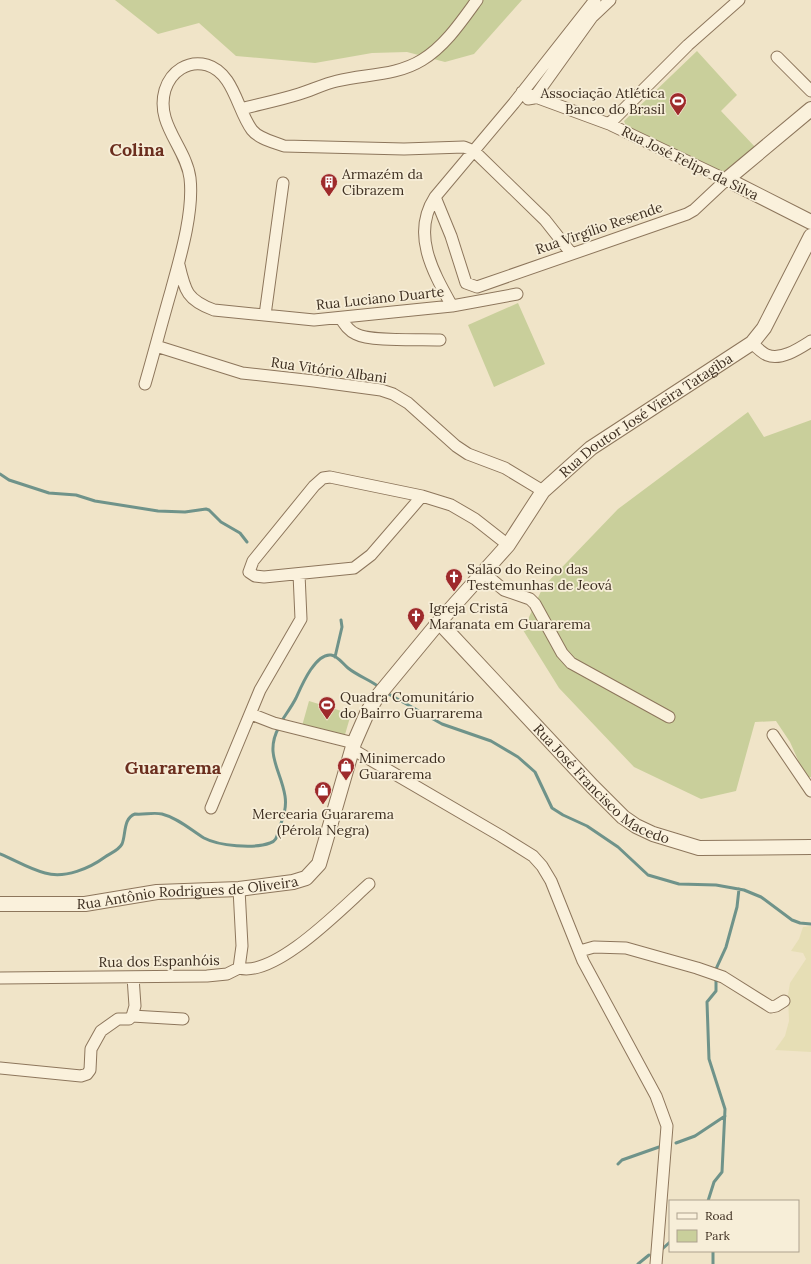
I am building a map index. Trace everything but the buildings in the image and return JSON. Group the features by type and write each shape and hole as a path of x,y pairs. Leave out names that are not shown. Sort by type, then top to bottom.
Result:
{"street":[{"path":"240,109 288,97 335,82 355,77 388,74 410,66 437,49 450,35 477,0"},
{"path":"452,306 430,264 425,243 424,220 427,211 435,197 595,5 610,0"},
{"path":"609,124 688,45 739,0"},
{"path":"514,103 534,98 595,5"},
{"path":"777,57 811,91"},
{"path":"145,384 178,264 186,229 190,178 186,163 165,121 165,90 171,78 180,68 194,63 208,66 220,72 228,82 240,109 253,131 266,140 284,146 404,149 464,146 474,152 545,220 571,253"},
{"name":"Rua José Felipe da Silva","path":"522,92 534,98 609,124 730,181 811,222"},
{"path":"730,181 811,109"},
{"name":"Rua Virgílio Resende","path":"435,197 451,236 466,283 476,287 687,214 730,181"},
{"path":"265,315 283,183"},
{"name":"Rua Doutor José Vieira Tatagiba","path":"439,622 508,545 543,491 591,448 752,343 764,328 811,236"},
{"name":"Rua Luciano Duarte","path":"178,264 184,288 190,297 202,306 214,310 314,320 340,319 452,306 517,294"},
{"path":"340,319 350,331 357,335 370,338 440,340"},
{"path":"752,343 767,356 780,356 811,341"},
{"name":"Rua Vitório Albani","path":"156,346 242,373 381,390 393,394 408,403 456,446 468,454 505,468 543,491"},
{"path":"422,496 371,555 354,568 300,574 256,576 249,572 253,561 314,486 323,478 339,478 422,496 451,506 464,512 508,545"},
{"path":"484,573 504,590 530,599 535,604 562,653 571,663 669,717"},
{"path":"211,808 260,690 301,619 300,574"},
{"name":"Rua Antônio Rodrigues de Oliveira","path":"0,904 85,904 157,892 239,889 293,882 306,878 320,864 353,746 368,711 377,697 439,622"},
{"name":"Rua José Francisco Macedo","path":"439,622 592,786 623,817 636,826 653,834 700,848 811,847"},
{"path":"251,714 285,726 353,746 533,856 542,866 551,881 580,951 656,1096 664,1115 667,1132 656,1264"},
{"path":"773,735 811,791"},
{"path":"239,968 247,970 258,969 284,956 369,884"},
{"name":"Rua dos Espanhóis","path":"0,978 220,975 233,972 239,968 242,946 239,889"},
{"path":"580,951 594,947 626,948 716,974 771,1006 776,1006 784,1001"},
{"path":"132,1016 135,1006 133,977"},
{"path":"0,1068 81,1076 87,1074 90,1070 91,1049 101,1031 118,1019 129,1019 132,1016 183,1019"}],"shaded area":[{"path":"811,926 811,1052 775,1050 785,1036 789,1021 788,995 790,983 806,959 803,953 791,951 799,939 803,927"}],"green space":[{"path":"115,0 522,0 474,54 445,62 407,52 372,53 315,63 236,56 199,23 158,34"},
{"name":"Associação Atlética Banco do Brasil","path":"697,51 737,95 721,111 756,148 725,176 626,126 624,121"},
{"path":"518,303 545,364 494,387 468,325"},
{"path":"748,412 764,437 811,420 811,777 806,778 790,742 776,721 755,722 736,791 701,799 634,767 559,688 523,630 543,587 618,509"},
{"name":"Quadra Comunitário do Bairro Guarrarema","path":"309,701 351,714 344,738 302,726"}],"waterway":[{"path":"0,474 9,480 49,493 76,495 95,501 158,511 185,512 206,509 209,510 221,522 240,533 247,542"},
{"path":"335,657 342,627 341,620"},
{"path":"281,722 309,672 319,659 325,656 331,655 336,657 352,671 379,687"},
{"path":"385,692 442,724 491,741 518,757 535,772 552,808 587,826 618,847 648,875 679,884 716,885 744,890 761,897 792,920 800,923 811,924"},
{"path":"0,854 45,873 61,875 77,871 92,865 119,848 122,844 128,819 135,814 159,813 168,816 179,821 210,841 227,845 255,846 272,842 277,836 285,809 285,796 273,754 273,746 279,727"},
{"path":"715,971 726,947 737,907 739,889"},
{"path":"708,1200 714,1182 722,1172 725,1109 709,1059 707,1002 716,991 716,977"},
{"path":"676,1143 695,1136 725,1116"},
{"path":"618,1164 622,1160 659,1147"},
{"path":"660,1251 669,1243"},
{"path":"713,1252 713,1264"},
{"path":"638,1264 649,1255"}],"place":[{"name":"Associação Atlética Banco do Brasil","path":"678,116"},
{"name":"Armazém da Cibrazem","path":"329,197"},
{"name":"Salão do Reino das Testemunhas de Jeová","path":"454,592"},
{"name":"Igreja Cristã Maranata em Guararema","path":"416,631"},
{"name":"Quadra Comunitário do Bairro Guarrarema","path":"327,720"},
{"name":"Minimercado Guararema","path":"346,781"},
{"name":"Mercearia Guararema (Pérola Negra)","path":"323,805"}],"district":[{"name":"Colina","path":"137,149"},
{"name":"Guararema","path":"173,767"}]}
